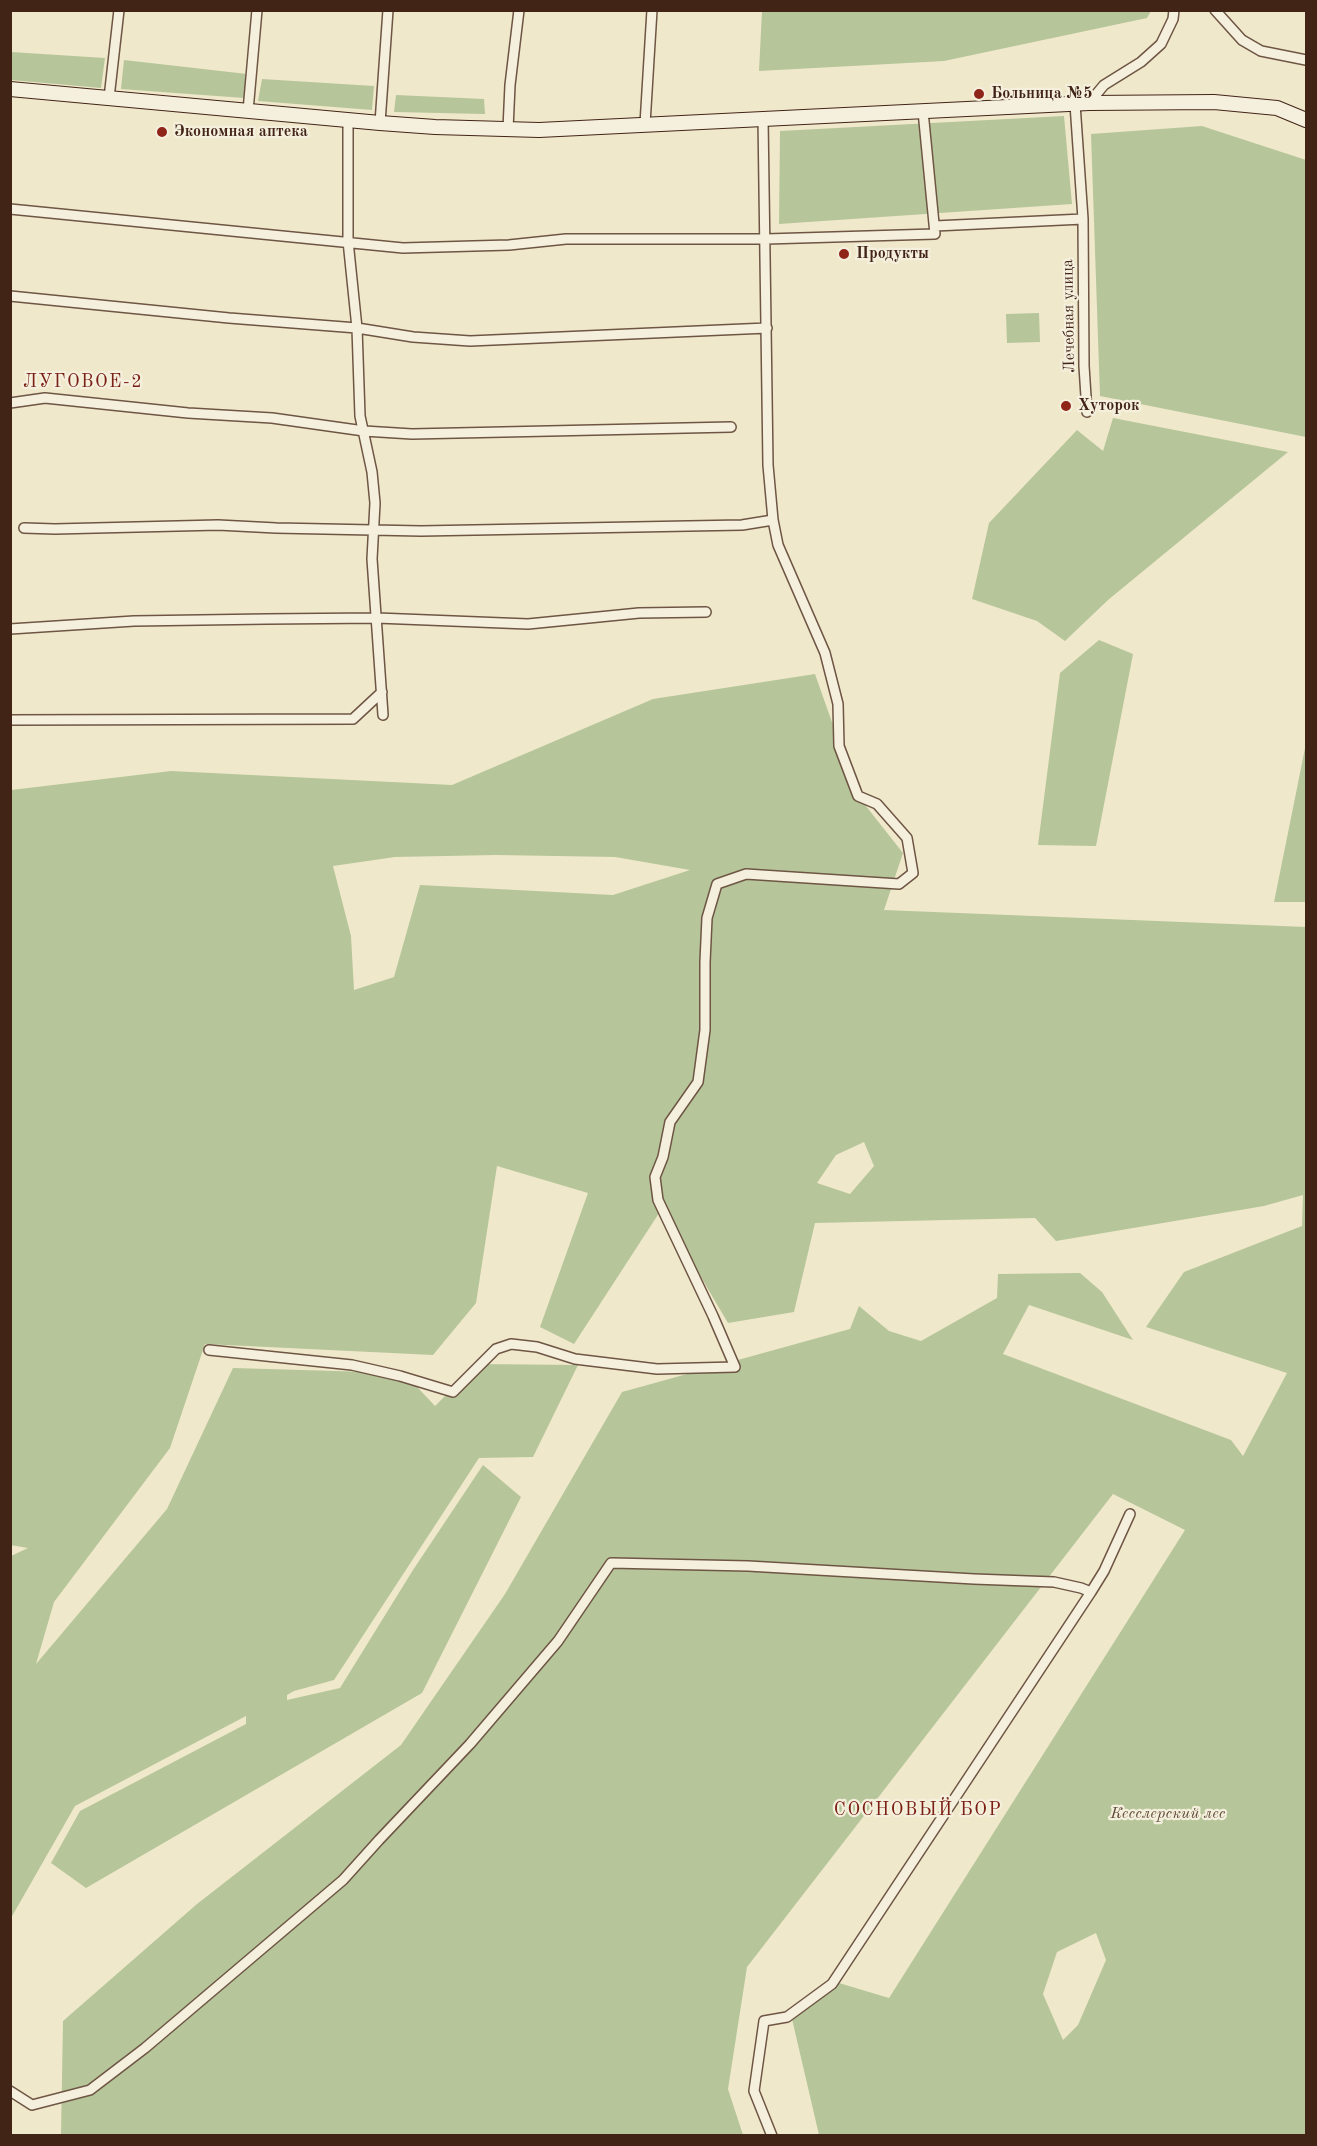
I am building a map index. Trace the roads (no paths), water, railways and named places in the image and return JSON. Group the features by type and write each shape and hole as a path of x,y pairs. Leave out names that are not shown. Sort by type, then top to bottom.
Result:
{"main road":[{"path":"10,89 380,123 508,129 1082,104 1214,102 1277,108 1306,120"}],"street":[{"path":"109,98 119,10"},
{"path":"248,111 256,10"},
{"path":"380,123 388,10"},
{"path":"508,129 510,85 519,10"},
{"path":"645,124 652,10"},
{"path":"1082,104 1104,85 1141,62 1161,44 1173,19 1174,10"},
{"path":"1215,10 1242,40 1261,51 1306,60"},
{"name":"Лечебная улица","path":"1082,104 1084,366 1087,412"},
{"path":"923,111 935,230"},
{"path":"209,1350 352,1365 453,1392 496,1349 511,1344 537,1347 575,1359 657,1369 735,1367 658,1200 655,1177 663,1157 670,1122 698,1082 705,1030 707,918 717,884 746,874 899,884 914,873 907,838 877,804 858,796 839,746 838,704 825,653 778,545 772,520 768,465 763,118"},
{"path":"348,120 348,241 357,328 360,416 372,472 375,503 372,559 383,715"},
{"path":"10,209 403,248 509,245 566,239 766,239 1083,219"},
{"path":"10,296 357,328 412,337 470,341 767,328"},
{"path":"10,403 45,398 188,413 272,418 364,431 412,434 731,427"},
{"path":"24,528 218,525 421,531 742,525 772,520"},
{"path":"10,629 134,621 377,618 528,624 639,613 706,612"},
{"path":"10,720 353,719 382,692"},
{"path":"772,2136 754,2091 764,2021 787,2017 832,1984 1092,1592 1130,1514"},
{"path":"10,2091 32,2105 90,2090 154,2041 343,1880 471,1744 550,1650 611,1563 745,1566 1054,1582 1092,1592"}],"place":[{"name":"Больница №5","path":"979,94"},
{"name":"Экономная аптека","path":"162,132"},
{"name":"Продукты","path":"844,254"},
{"name":"Хуторок","path":"1066,406"}],"district":[{"name":"ЛУГОВОЕ-2","path":"83,382"},
{"name":"СОСНОВЫЙ БОР","path":"918,1810"}],"park label":[{"name":"Кесслерский лес","path":"1168,1814"}]}
